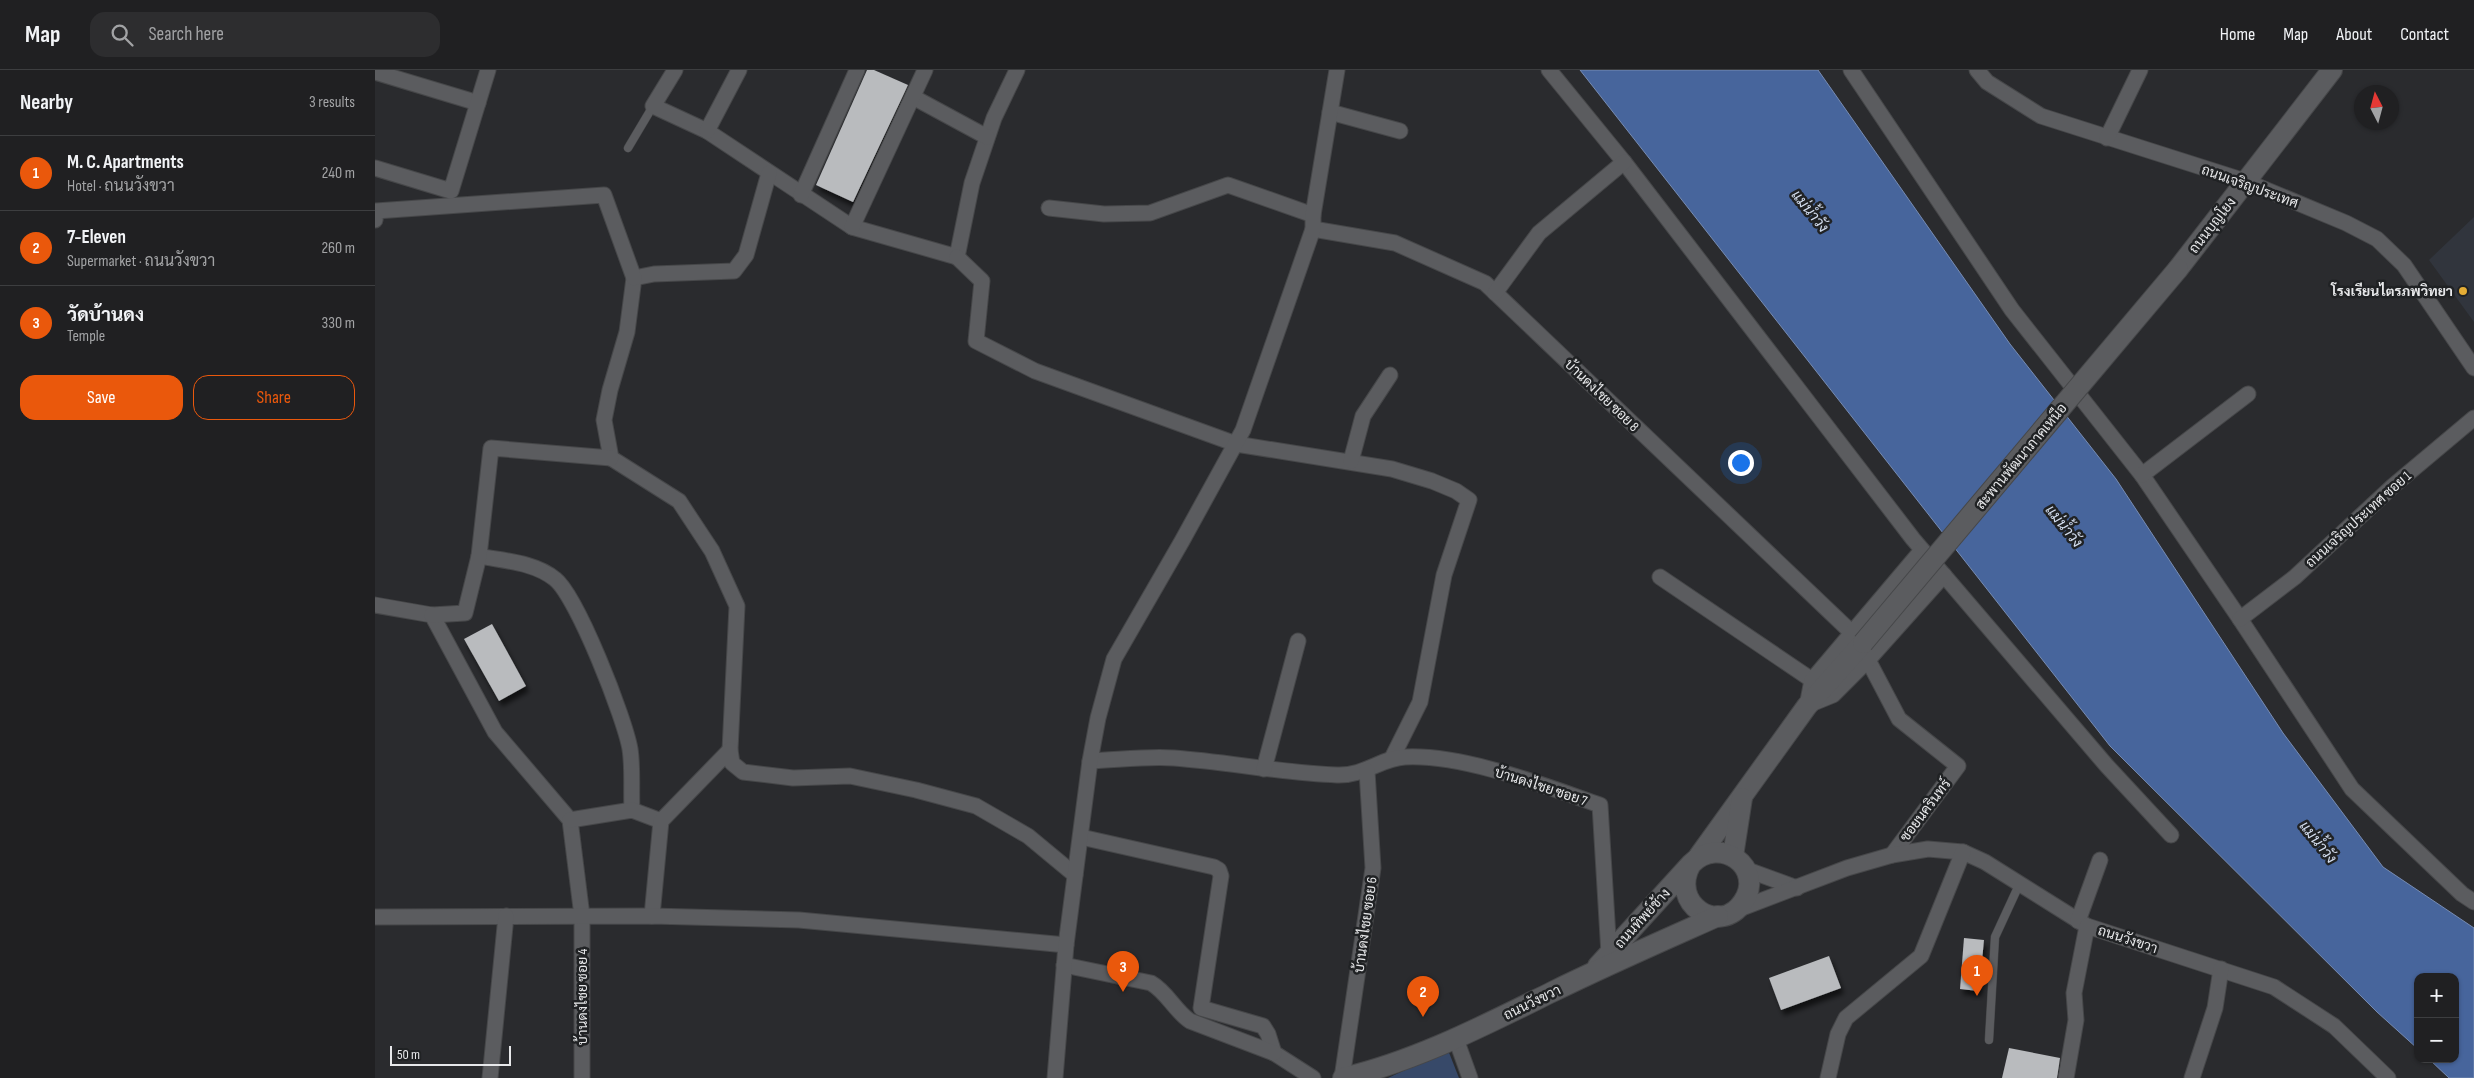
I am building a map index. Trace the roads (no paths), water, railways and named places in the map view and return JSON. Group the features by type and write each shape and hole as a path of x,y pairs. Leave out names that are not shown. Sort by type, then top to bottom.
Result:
{"street":[{"path":"375,168 451,191 488,70"},
{"path":"675,70 653,106 707,131 852,227 957,257 982,280 976,341 1035,371 1236,444 1392,468 1432,481 1456,491 1469,500 1444,575 1419,702 1392,758"},
{"path":"707,131 739,70"},
{"path":"801,195 857,70"},
{"path":"852,227 925,70"},
{"path":"957,257 972,183 987,138 1017,70"},
{"path":"1055,1078 1066,945 1097,718 1114,659 1243,430 1313,222 1337,70"},
{"path":"1549,70 1624,162 1922,550 2107,766 2171,835"},
{"path":"1851,70 2012,310 2142,475 2352,789 2463,894 2474,902"},
{"name":"ถนนเจริญประเทศ","path":"1977,70 1987,82 2041,116 2245,181 2346,223 2377,239 2404,265 2474,368"},
{"path":"2107,138 2140,70"},
{"name":"ถนนบุญโยง","path":"2177,269 2332,70"},
{"path":"375,72 478,103"},
{"path":"913,97 987,138"},
{"path":"1330,112 1400,132"},
{"path":"1495,293 1539,233 1624,162"},
{"path":"634,278 654,274 734,270 745,255 769,173"},
{"name":"บ้านดงไชย ซอย 8","path":"1049,208 1103,214 1150,213 1228,185 1313,222 1395,243 1485,283 1861,645 1899,719 1958,766"},
{"path":"375,220 376,211 604,195 634,278 627,332 610,390 604,420 611,458"},
{"name":"สะพานพัฒนาภาคเหนือ","path":"1695,860 1807,706 1861,645 2177,269"},
{"path":"1351,461 1363,416 1390,375"},
{"path":"2142,475 2248,394"},
{"name":"ถนนเจริญประเทศ ซอย 1","path":"2240,619 2295,576 2393,486 2474,418"},
{"path":"375,605 432,615 465,613 479,556 491,448 611,458 679,501 712,551 737,606 730,750 732,763 743,772 793,778 850,776 916,790 976,806 1028,836 1075,875"},
{"path":"1861,645 1922,550"},
{"path":"479,556 533,566 556,579 573,602 608,682 630,748 632,810"},
{"path":"1807,706 1812,680 1861,645 1944,575"},
{"path":"1659,577 1812,680"},
{"path":"432,615 495,732 569,820 632,810 661,821"},
{"path":"1264,769 1298,641"},
{"path":"653,916 661,821 730,750"},
{"name":"บ้านดงไชย ซอย 7","path":"1090,761 1172,758 1264,769 1339,775 1367,771 1392,758 1408,756 1468,763 1600,805 1609,954"},
{"name":"ซอยนครินทร์","path":"1892,855 1958,766"},
{"name":"บ้านดงไชย ซอย 6","path":"1342,1078 1367,921 1373,868 1367,771"},
{"path":"1743,794 1739,862 1749,881 1748,893 1742,904 1725,914 1707,915 1698,910 1685,894 1684,883 1695,860 1710,852 1721,852 1739,862 1797,888"},
{"name":"บ้านดงไชย ซอย 4","path":"569,820 582,916 582,1078"},
{"path":"1081,837 1214,866 1219,870 1221,876 1201,1008 1263,1026 1268,1034 1274,1053"},
{"name":"ถนนวังขวา","path":"1342,1078 1367,1072 1456,1039 1592,972 1725,914 1853,867 1892,855 1928,850 1963,852 1985,862 2083,923 2274,987 2334,1026 2389,1078"},
{"path":"1828,1078 1838,1034 1846,1018 1921,956 1963,852"},
{"name":"ถนนทิพย์ช้าง","path":"1592,972 1695,860"},
{"path":"2066,1078 2076,1020 2073,993 2083,923 2100,860"},
{"path":"490,1078 505,916"},
{"path":"375,917 653,916 799,920 1066,945"},
{"path":"1065,965 1151,983 1158,987 1180,1014 1191,1021 1274,1053 1313,1078"},
{"path":"2192,1078 2215,1008 2221,969"},
{"path":"1456,1039 1470,1078"}],"lane":[{"path":"629,148 653,106"},
{"path":"1989,1040 1995,937 2019,884"}],"water":[{"name":"แม่น้ำวัง","path":"1580,70 1818,70 2010,344 2116,479 2283,733 2383,867 2474,928 2474,1078 2449,1078 2433,1063 2459,1063 2459,973 2414,973 2414,1045 2377,1012 2110,746"}],"place":[{"name":"โรงเรียนไตรภพวิทยา","path":"2463,291"},
{"name":"วัดบ้านดง","path":"1123,992"},
{"name":"M. C. Apartments","path":"1977,996"},
{"name":"7-Eleven","path":"1423,1017"}]}
